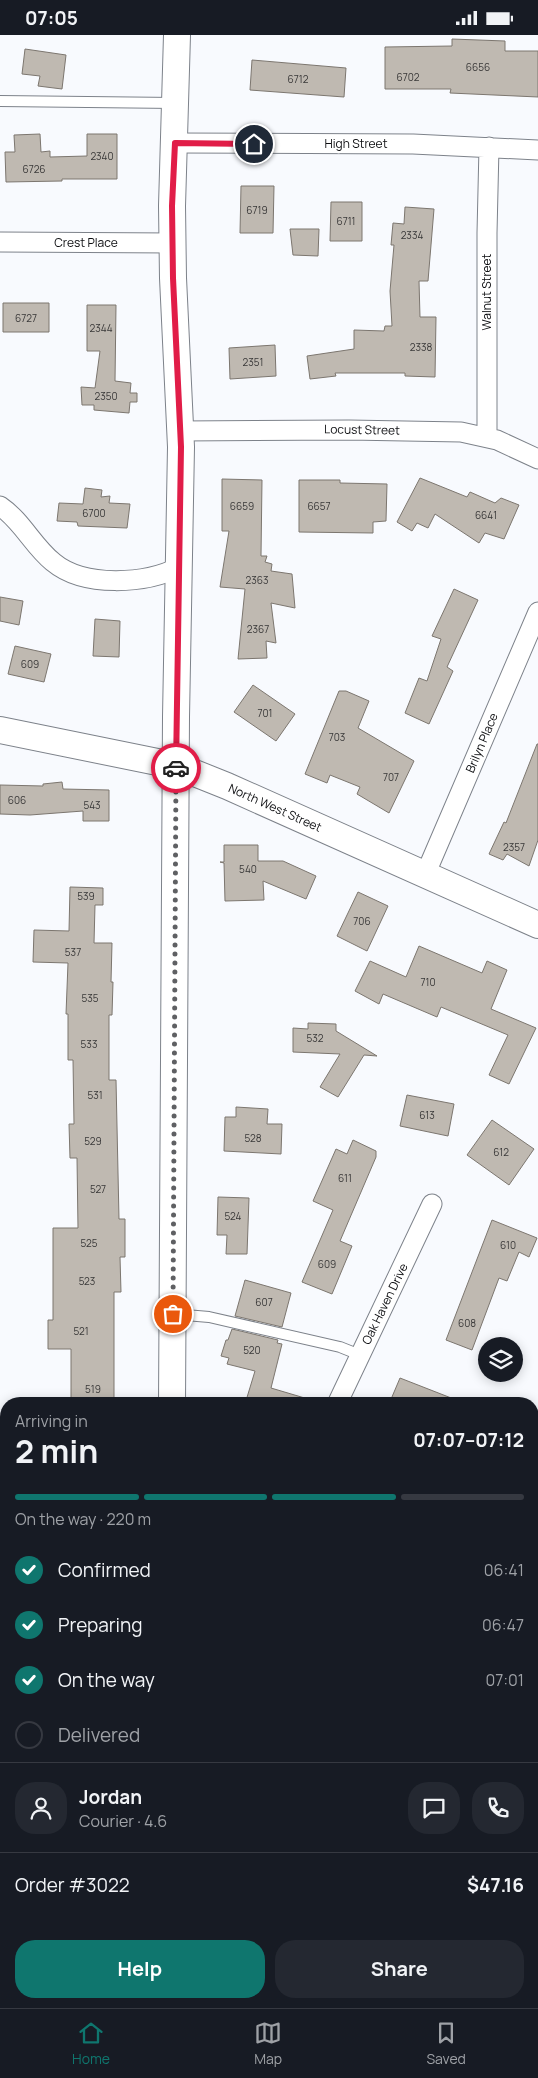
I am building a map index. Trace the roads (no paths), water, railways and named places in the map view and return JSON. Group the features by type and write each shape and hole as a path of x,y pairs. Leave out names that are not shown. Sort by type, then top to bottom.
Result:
{"main road":[{"path":"172,1397 180,431 173,243 177,35"},
{"name":"North West Street","path":"0,730 176,766 227,786 538,925"}],"street":[{"name":"High Street","path":"175,143 413,144 538,150"},
{"name":"Walnut Street","path":"486,437 489,147"},
{"name":"Crest Place","path":"0,242 173,243"},
{"name":"Locust Street","path":"180,431 349,429 461,432 486,437 538,459"},
{"path":"0,506 17,520 53,562 68,571 86,578 145,580 165,574 179,567"},
{"name":"Brilyn Place","path":"425,875 538,612"},
{"name":"Oak Haven Drive","path":"340,1397 432,1204"}],"lane":[{"path":"0,101 176,103"},
{"path":"173,1314 209,1317 330,1345 360,1355"}]}
